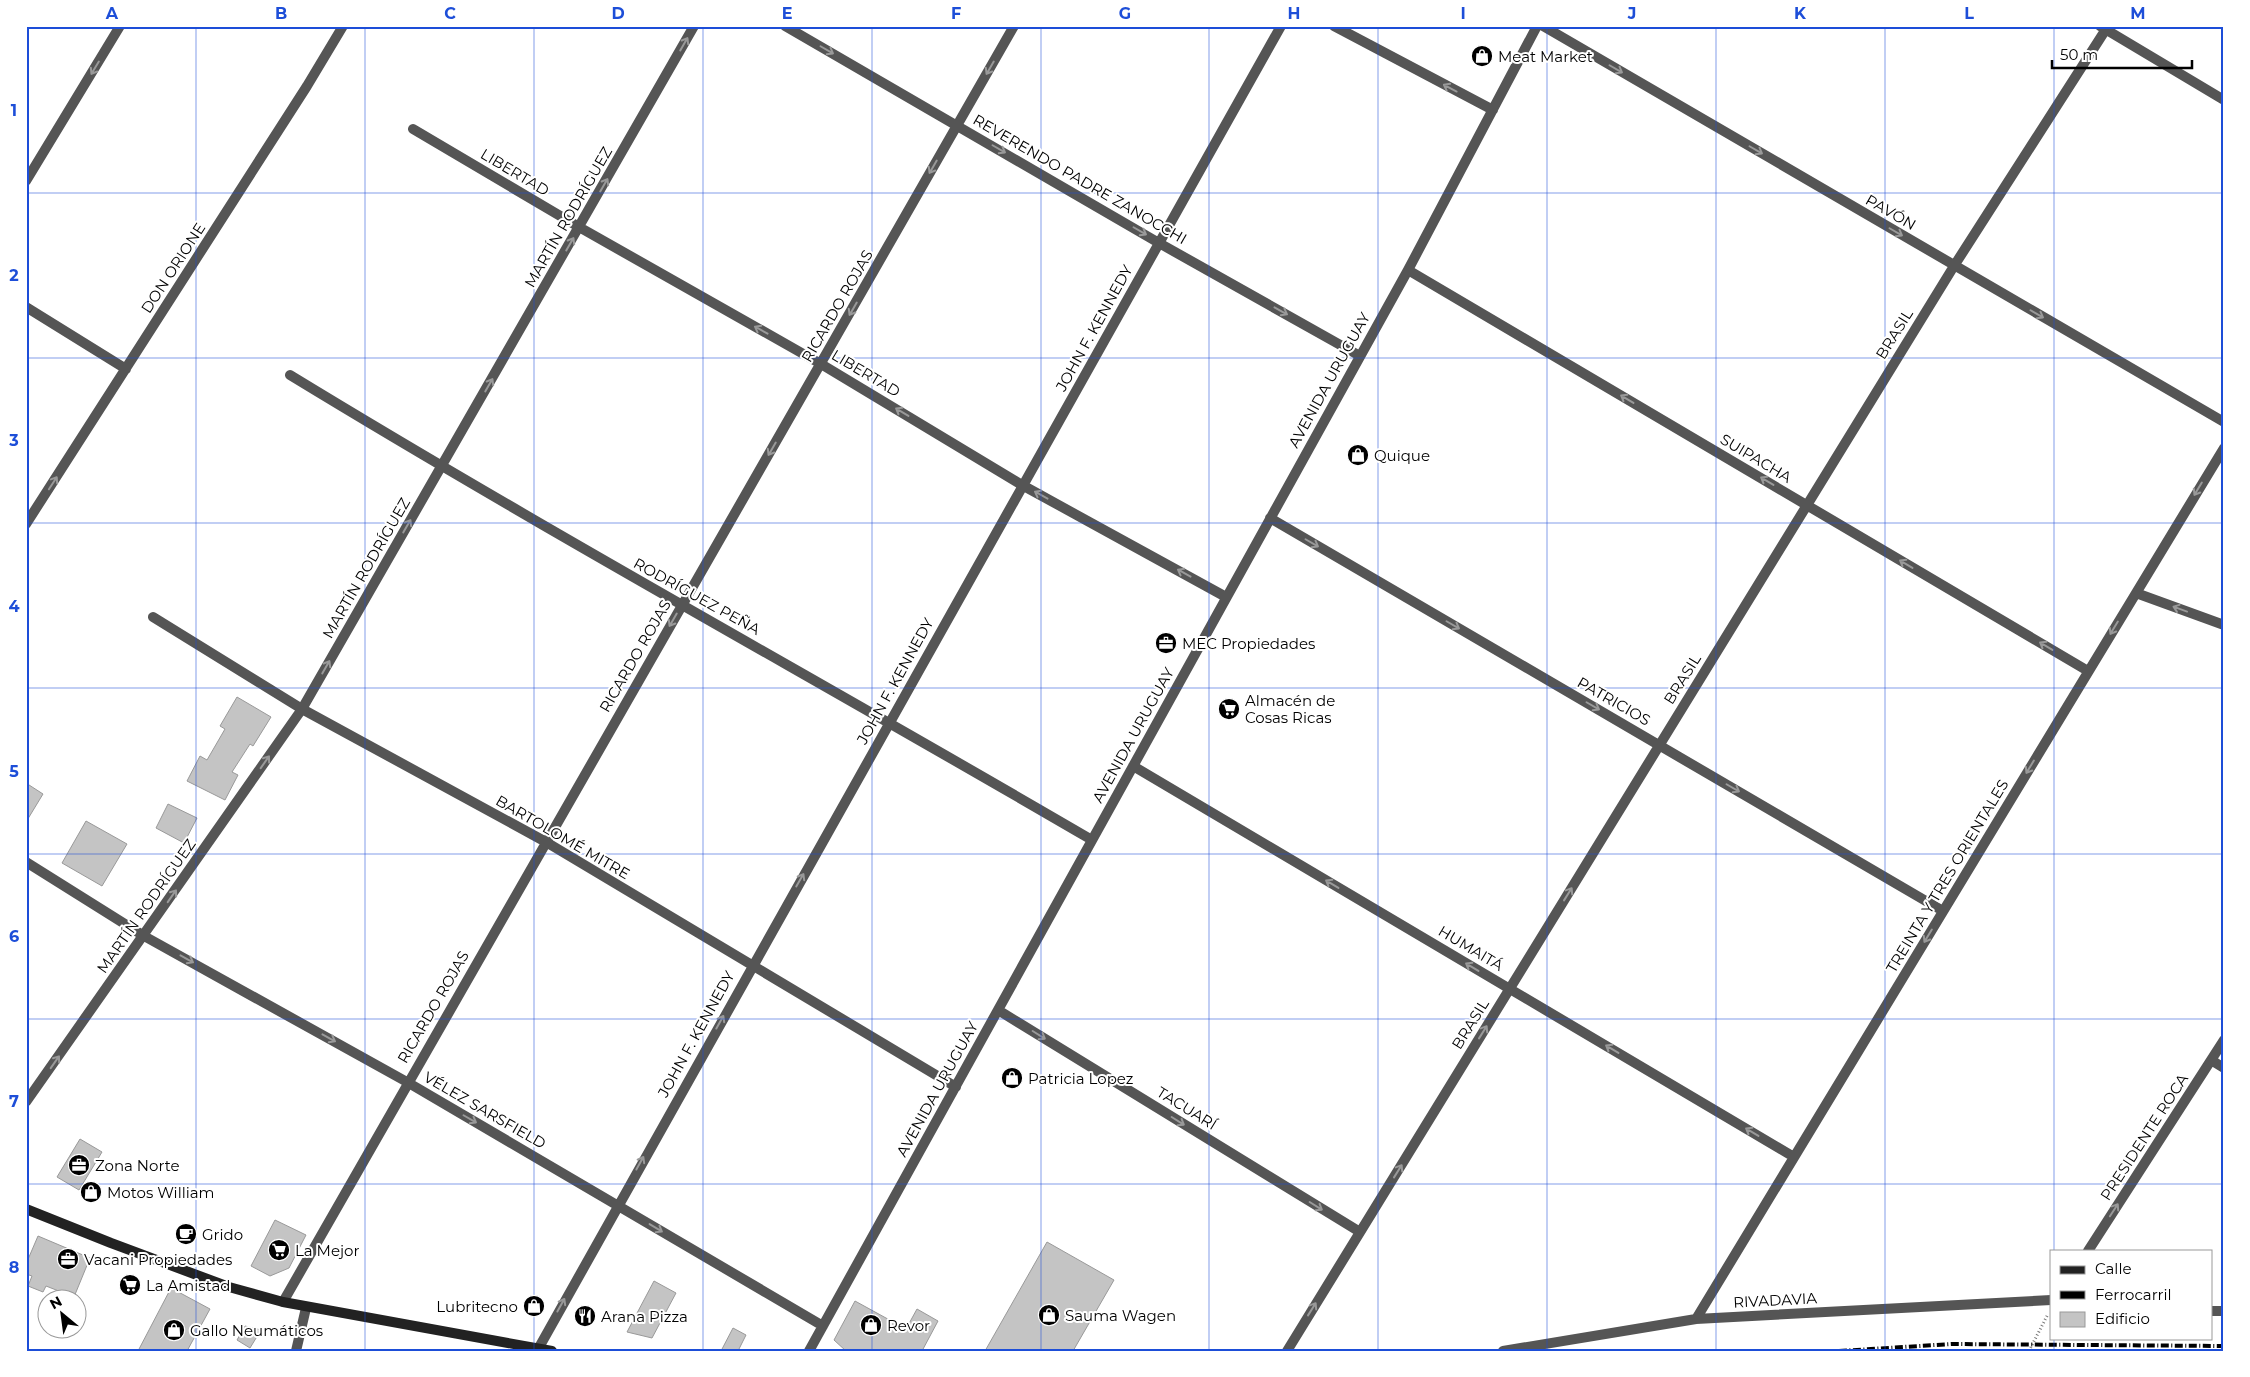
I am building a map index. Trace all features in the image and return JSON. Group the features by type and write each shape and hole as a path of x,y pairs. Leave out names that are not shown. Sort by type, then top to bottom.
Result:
{"main road":[{"path":"26,1209 229,1287 283,1302 306,1308 552,1351"}],"street":[{"path":"26,181 120,26"},
{"name":"DON ORIONE","path":"26,524 307,86 343,26"},
{"name":"MARTÍN RODRÍGUEZ","path":"26,1102 302,709 694,26"},
{"name":"REVERENDO PADRE ZANOCCHI","path":"785,26 1159,243 1360,356"},
{"name":"RICARDO ROJAS","path":"283,1302 407,1082 1014,26"},
{"name":"JOHN F. KENNEDY","path":"537,1349 1281,26"},
{"path":"1334,26 1493,110"},
{"name":"AVENIDA URUGUAY","path":"809,1351 1408,270 1537,26"},
{"name":"PAVÓN","path":"1543,26 2224,422"},
{"path":"2105,27 2224,100"},
{"name":"BRASIL","path":"1287,1351 1954,266 2105,27"},
{"name":"LIBERTAD","path":"413,129 579,228 821,364 1022,485 1226,597"},
{"name":"SUIPACHA","path":"1408,270 2088,671"},
{"path":"26,307 126,369"},
{"name":"RODRÍGUEZ PEÑA","path":"290,375 441,467 890,722 1092,840"},
{"name":"TREINTA Y TRES ORIENTALES","path":"1696,1319 2224,448"},
{"name":"PATRICIOS","path":"1270,518 1943,911"},
{"path":"2136,593 2224,625"},
{"name":"BARTOLOMÉ MITRE","path":"153,617 302,709 546,842 956,1086"},
{"name":"HUMAITÁ","path":"1133,766 1794,1157"},
{"name":"VÉLEZ SARSFIELD","path":"26,862 144,936 407,1082 823,1326"},
{"name":"TACUARÍ","path":"998,1010 1360,1232"},
{"name":"PRESIDENTE ROCA","path":"2089,1250 2224,1040"},
{"path":"2211,1060 2224,1068"},
{"name":"RIVADAVIA","path":"1503,1351 1696,1319 2050,1300"},
{"path":"296,1351 306,1308"}],"path":[{"path":"2029,1351 2050,1310"}],"building":[{"path":"237,697 271,717 253,746 250,744 232,772 238,775 225,800 187,781 200,756 207,760 225,729 220,726"},
{"path":"26,783 43,794 26,822"},
{"path":"168,804 197,818 184,843 156,828"},
{"path":"86,821 127,844 102,886 62,863"},
{"name":"Zona Norte","path":"80,1139 102,1152 79,1190 57,1177"},
{"name":"La Mejor","path":"275,1220 306,1235 289,1268 270,1276 251,1266"},
{"path":"38,1236 90,1258 77,1290 56,1290 46,1286 44,1290 38,1290 28,1286 32,1276 26,1274 26,1264"},
{"name":"Sauma Wagen","path":"1047,1242 1114,1280 1073,1351 985,1351"},
{"path":"654,1281 676,1293 652,1338 627,1332"},
{"name":"Gallo Neumáticos","path":"171,1288 210,1309 187,1351 138,1351"},
{"name":"Revor","path":"855,1301 906,1329 917,1309 938,1321 922,1351 846,1351 834,1340"},
{"path":"245,1326 261,1330 250,1348 237,1340"},
{"path":"733,1328 746,1335 738,1351 721,1351"}],"railway":[{"path":"1839,1351 1951,1344 2224,1346"}],"place":[{"name":"Meat Market","path":"1482,56"},
{"name":"Quique","path":"1358,455"},
{"name":"MEC Propiedades","path":"1166,643"},
{"name":"Almacén de Cosas Ricas","path":"1229,709"},
{"name":"Patricia Lopez","path":"1012,1078"},
{"name":"Zona Norte","path":"79,1165"},
{"name":"Motos William","path":"91,1192"},
{"name":"Grido","path":"186,1234"},
{"name":"La Mejor","path":"279,1250"},
{"name":"Vacani Propiedades","path":"68,1259"},
{"name":"La Amistad","path":"130,1285"},
{"name":"Lubritecno","path":"534,1306"},
{"name":"Sauma Wagen","path":"1049,1315"},
{"name":"Arana Pizza","path":"585,1316"},
{"name":"Revor","path":"871,1325"},
{"name":"Gallo Neumáticos","path":"174,1330"}]}
